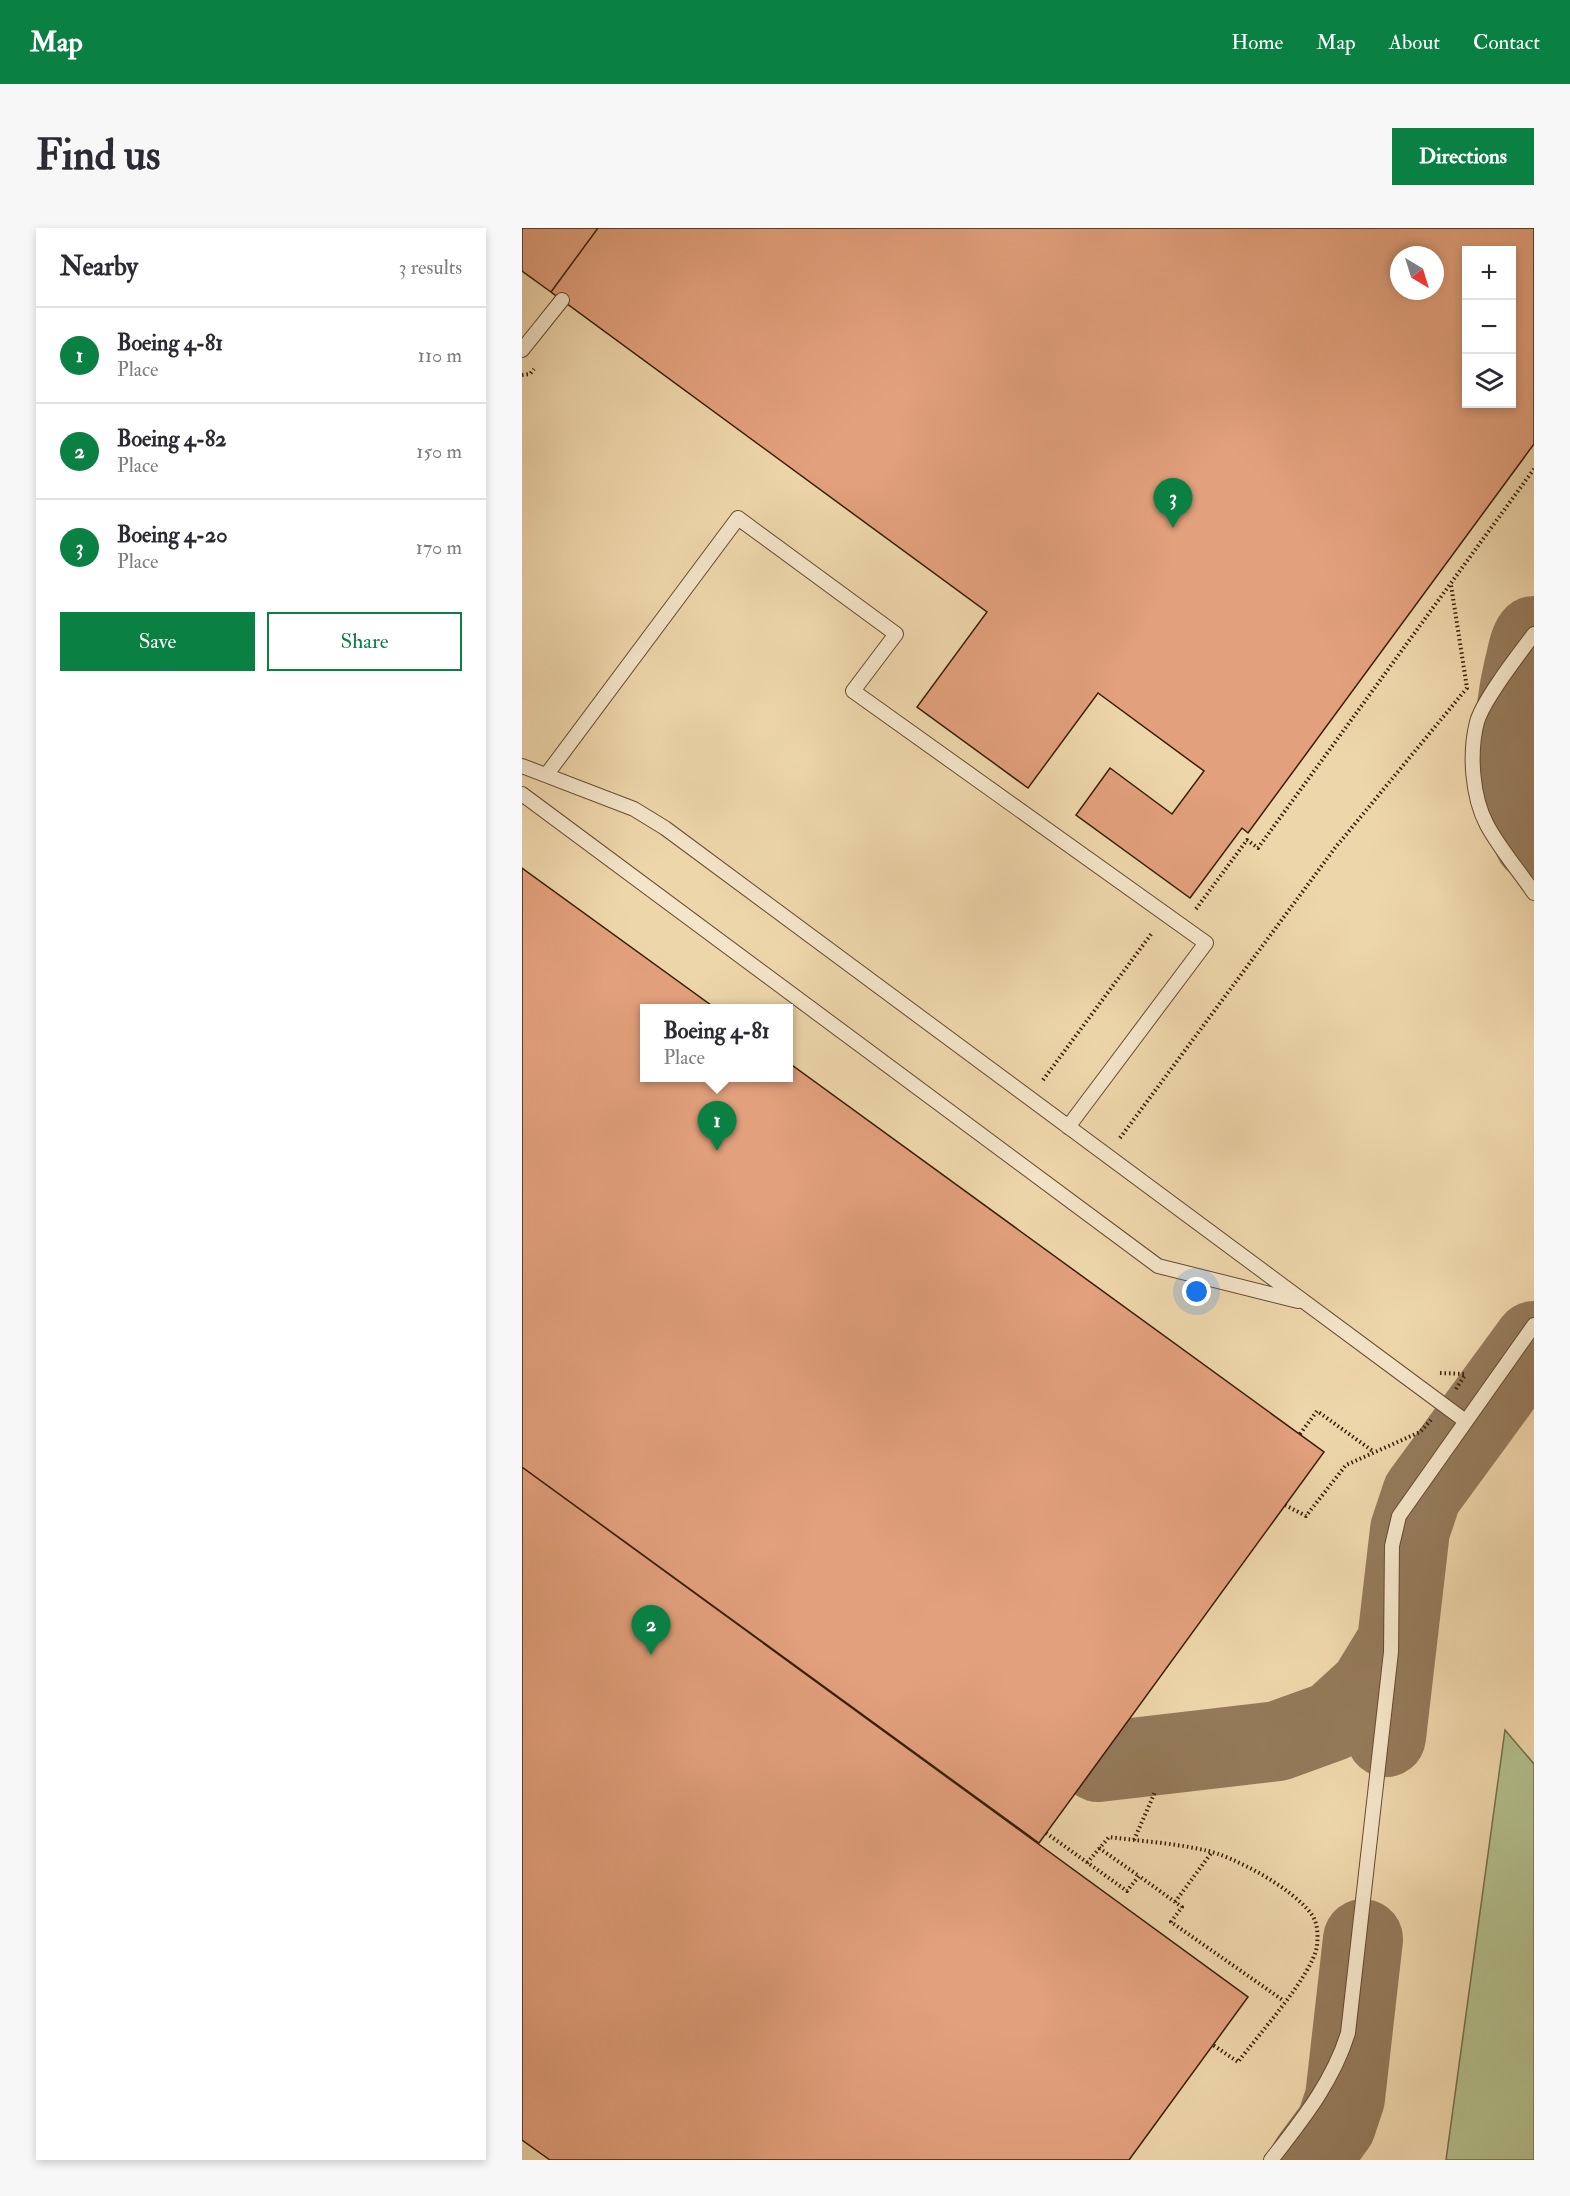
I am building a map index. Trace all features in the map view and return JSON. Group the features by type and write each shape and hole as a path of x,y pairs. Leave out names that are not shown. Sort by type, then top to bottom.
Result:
{"lane":[{"path":"522,350 562,300"},
{"path":"547,774 738,518 896,634 853,691 1206,943 1068,1127"},
{"path":"1534,634 1507,670 1477,721 1473,758 1478,804 1487,826 1534,893"},
{"path":"522,766 634,809 665,828 1464,1420"},
{"path":"522,794 1158,1266 1306,1303"},
{"path":"1271,2160 1323,2090 1341,2056 1348,2033 1391,1652 1392,1546 1399,1516 1464,1420 1534,1325"}],"path":[{"path":"1039,1086 1151,932 1169,946 1247,840 1258,848 1534,469"},
{"path":"1116,1143 1335,848 1467,688 1451,584"},
{"path":"1285,1505 1306,1516 1346,1465 1420,1432 1444,1406 1466,1374"},
{"path":"1300,1434 1317,1411 1374,1453"},
{"path":"1134,1840 1155,1792"},
{"path":"1046,1833 1126,1891 1138,1876"},
{"path":"1087,1863 1109,1837 1212,1852 1236,1862 1282,1888 1312,1916 1317,1929 1316,1947 1310,1966 1238,2062 1214,2045"},
{"path":"1099,1848 1182,1907 1171,1922 1284,2001"},
{"path":"1175,1902 1212,1852"}],"green space":[{"path":"1505,1730 1534,1764 1534,2160 1446,2160"}],"building":[{"path":"522,228 598,228 551,292 522,271"},
{"path":"598,228 1534,228 1534,444 1248,833 1242,828 1190,898 1076,815 1110,768 1172,814 1204,771 1098,693 1028,788 917,707 987,612 551,292"},
{"path":"522,868 709,1004 640,1004 640,1082 793,1082 793,1066 1324,1452 1039,1843 522,1467"},
{"path":"522,1467 1248,1997 1129,2160 550,2160 522,2140"}],"taxiway":[{"path":"1534,636 1530,643 1519,689 1515,733 1517,776 1526,820 1534,841"},
{"path":"1386,1737 1410,1530 1422,1494 1534,1341"},
{"path":"1098,1762 1278,1741 1333,1721 1369,1688 1396,1644"},
{"path":"1310,2160 1336,2125 1345,2098 1363,1939"}],"place":[{"name":"Boeing 4-20","path":"1173,528"},
{"name":"Boeing 4-81","path":"717,1151"},
{"name":"Boeing 4-82","path":"651,1655"}]}
